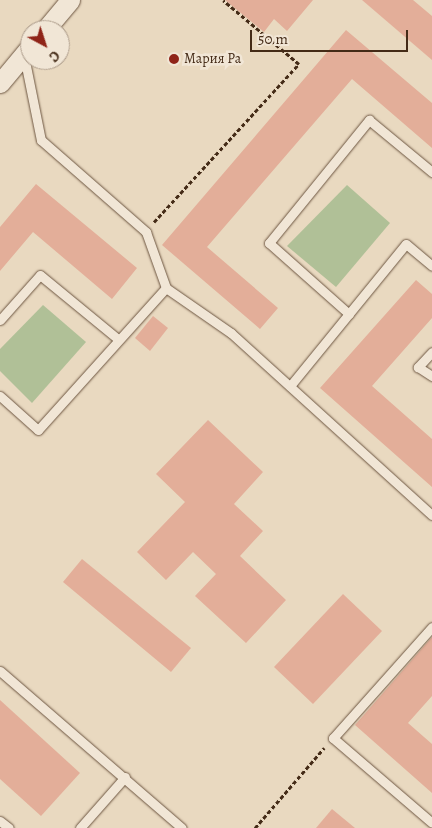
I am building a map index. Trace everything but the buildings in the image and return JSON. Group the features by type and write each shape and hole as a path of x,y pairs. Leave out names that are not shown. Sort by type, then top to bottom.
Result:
{"street":[{"path":"53,20 70,0"},
{"path":"0,84 20,60"}],"lane":[{"path":"30,70 41,140 146,232 166,288 230,333 432,515"},
{"path":"349,314 269,243 369,120 432,172"},
{"path":"290,386 406,244 432,266"},
{"path":"0,320 40,275 118,339"},
{"path":"0,396 38,430 118,339 166,288"},
{"path":"432,352 418,367 432,376"},
{"path":"432,627 333,738 432,823"},
{"path":"0,671 126,777 182,828"},
{"path":"80,828 126,777"},
{"path":"0,820 9,828"}],"path":[{"path":"146,232 299,64 223,0"},
{"path":"255,828 333,738"}],"green space":[{"path":"347,185 390,223 336,287 287,246"},
{"path":"43,305 86,342 32,403 0,371 0,349"}],"place":[{"name":"Мария Ра","path":"174,59"}]}
